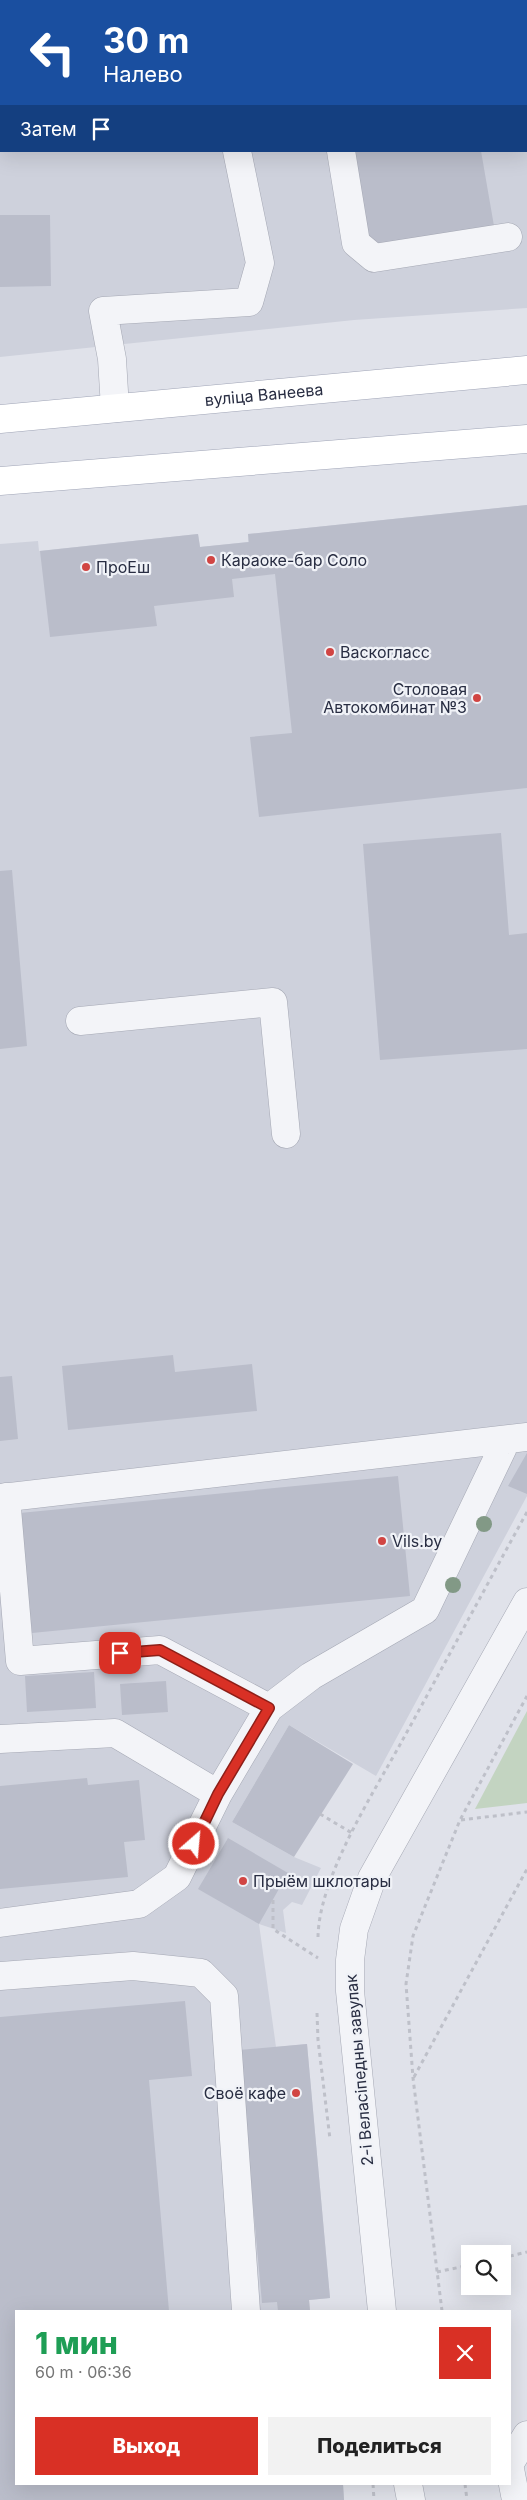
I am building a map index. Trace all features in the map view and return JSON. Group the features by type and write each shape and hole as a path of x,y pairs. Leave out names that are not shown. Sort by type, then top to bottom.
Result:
{"main road":[{"name":"вуліца Ванеева","path":"0,419 527,370"},
{"path":"0,481 527,439"}],"street":[{"path":"115,408 112,359 103,311 249,302 260,262 237,152"},
{"path":"341,152 356,244 374,258 508,237"},
{"path":"80,1021 273,1002 286,1134"},
{"path":"269,1708 160,1650 20,1661 3,1498 516,1439"},
{"path":"0,1923 139,1904 177,1877 218,1794 269,1708 311,1676 425,1610 516,1439"},
{"name":"2-і Веласіпедны завулак","path":"382,2310 350,1991 350,1960 354,1930 372,1878 527,1602"},
{"path":"0,1739 115,1733 218,1794"},
{"path":"0,1976 133,1966 201,1973 224,1996 246,2310"},
{"path":"511,2461 527,2435"},
{"path":"511,2474 516,2500"},
{"path":"408,2485 410,2500"}],"path":[{"path":"442,2310 413,2078 406,1984 413,1936 460,1820 527,1696"},
{"path":"460,1820 527,1812"},
{"path":"320,1814 352,1833"},
{"path":"413,2078 527,1869"},
{"path":"273,1900 273,1929 318,1958"},
{"path":"511,2256 527,2252"},
{"path":"437,2272 461,2267"},
{"path":"372,2485 374,2500"},
{"path":"465,2485 467,2500"}],"shaded area":[{"path":"0,152 527,152 527,308 354,320 0,357"},
{"path":"527,505 527,1496 376,1776 289,1725 232,1822 294,1857 321,1868 302,1905 292,1902 283,1910 286,1933 259,1924 276,2047 307,2044 330,2298 309,2300 310,2310 15,2310 15,2485 343,2485 344,2500 0,2500 0,544 38,541 39,551 198,534 200,547 248,542 248,534"}],"green space":[{"path":"527,1711 527,1803 475,1809"}],"building":[{"path":"355,152 481,152 494,226 369,246"},
{"path":"0,215 50,215 51,286 0,287"},
{"path":"527,505 527,788 259,817 250,737 292,733 275,574 232,579 234,597 154,606 157,626 50,637 40,551 198,534 200,547 249,542 248,534"},
{"path":"501,833 509,935 527,933 527,1049 380,1060 363,844"},
{"path":"12,870 27,1046 0,1049 0,871"},
{"path":"173,1355 175,1372 252,1364 257,1411 68,1430 62,1366"},
{"path":"12,1376 18,1439 0,1441 0,1377"},
{"path":"527,1453 527,1494 508,1486"},
{"path":"398,1476 410,1596 32,1633 20,1513"},
{"path":"94,1672 96,1708 27,1712 25,1676"},
{"path":"166,1681 168,1712 122,1715 120,1684"},
{"path":"289,1725 353,1764 294,1857 232,1822"},
{"path":"87,1778 88,1785 139,1780 145,1840 124,1842 128,1877 0,1889 0,1786"},
{"name":"Прыём шклотары","path":"228,1838 288,1873 259,1924 198,1889"},
{"path":"185,2001 192,2076 149,2080 169,2310 15,2310 15,2485 343,2485 344,2500 0,2500 0,2017"},
{"path":"307,2044 330,2298 309,2300 310,2310 278,2310 277,2302 262,2303 239,2050"}],"place":[{"name":"Караоке-бар Соло","path":"211,560"},
{"name":"ПроЕш","path":"86,567"},
{"name":"Васкогласс","path":"330,652"},
{"name":"Столовая Автокомбинат №3","path":"477,698"},
{"name":"Vils.by","path":"382,1541"},
{"name":"Прыём шклотары","path":"243,1881"},
{"name":"Своё кафе","path":"296,2093"}],"route":[{"path":"120,1653 160,1650 269,1708 218,1794 194,1844"}]}
